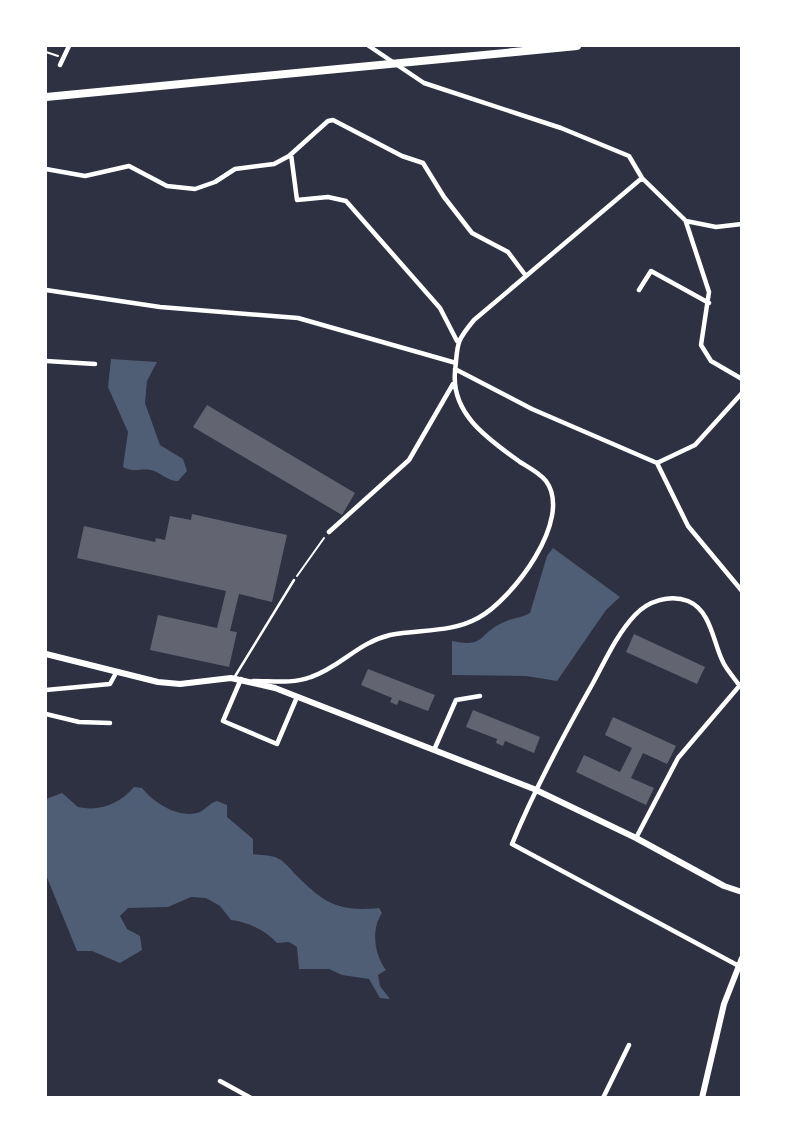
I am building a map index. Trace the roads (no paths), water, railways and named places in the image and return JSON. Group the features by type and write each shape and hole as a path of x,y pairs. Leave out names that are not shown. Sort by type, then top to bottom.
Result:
{"highway":[{"path":"46,97 577,46"}],"street":[{"path":"60,65 69,46"},
{"path":"369,46 424,83 561,128 629,156 642,178 686,221 704,266 709,303 701,345 711,361 741,379"},
{"path":"46,169 85,176 129,166 167,186 195,188 215,182 235,169 274,164 291,154 328,121 333,120 402,156 423,163 444,197 472,233 509,252 526,276"},
{"path":"46,656 116,673 180,684 237,679 290,682 312,677 370,640 404,632 456,628 480,618 511,591 533,562 553,509 552,495 546,480 482,434 467,417 454,383 457,341 440,308 346,201 328,197 297,200 294,159 291,154"},
{"path":"457,341 474,320 642,178"},
{"path":"686,221 716,228 741,224"},
{"path":"639,290 651,271 709,303"},
{"path":"46,290 160,307 298,318 455,366 532,409 657,463 688,526 741,591"},
{"path":"46,361 95,364"},
{"path":"329,532 409,460 454,383"},
{"path":"657,463 695,444 741,393"},
{"path":"636,838 678,758 740,684 724,665 708,621 700,609 688,601 661,599 635,615 610,653 534,789 512,844 737,965"},
{"path":"46,690 110,684 116,673"},
{"path":"237,679 222,721 277,744 297,697"},
{"path":"252,681 534,789 636,838 724,886 741,892"},
{"path":"434,751 456,700 480,696"},
{"path":"46,714 79,722 110,723"},
{"path":"702,1097 718,1026 741,958"},
{"path":"603,1097 629,1045"},
{"path":"220,1081 251,1097"}],"lane":[{"path":"237,679 294,580"}],"water":[{"path":"111,359 157,362 147,381 145,403 160,445 183,459 187,471 178,481 151,470 130,470 123,467 128,432 108,387"},
{"path":"553,548 620,597 606,610 557,681 526,676 452,675 452,641 471,643 481,639 494,627 530,613 547,556"},
{"path":"134,787 142,788 152,799 182,813 197,813 217,801 227,805 227,817 253,839 253,854 273,856 281,860 315,893 333,904 353,908 379,908 382,913 376,926 375,942 386,970 378,975 380,986 390,999 380,998 369,979 342,975 329,969 299,969 297,947 289,942 277,943 256,927 231,920 220,906 206,898 191,897 168,907 128,908 120,916 127,929 140,936 142,950 120,963 92,951 77,951 46,875 46,799 62,793 78,807 94,808 116,802"}]}
